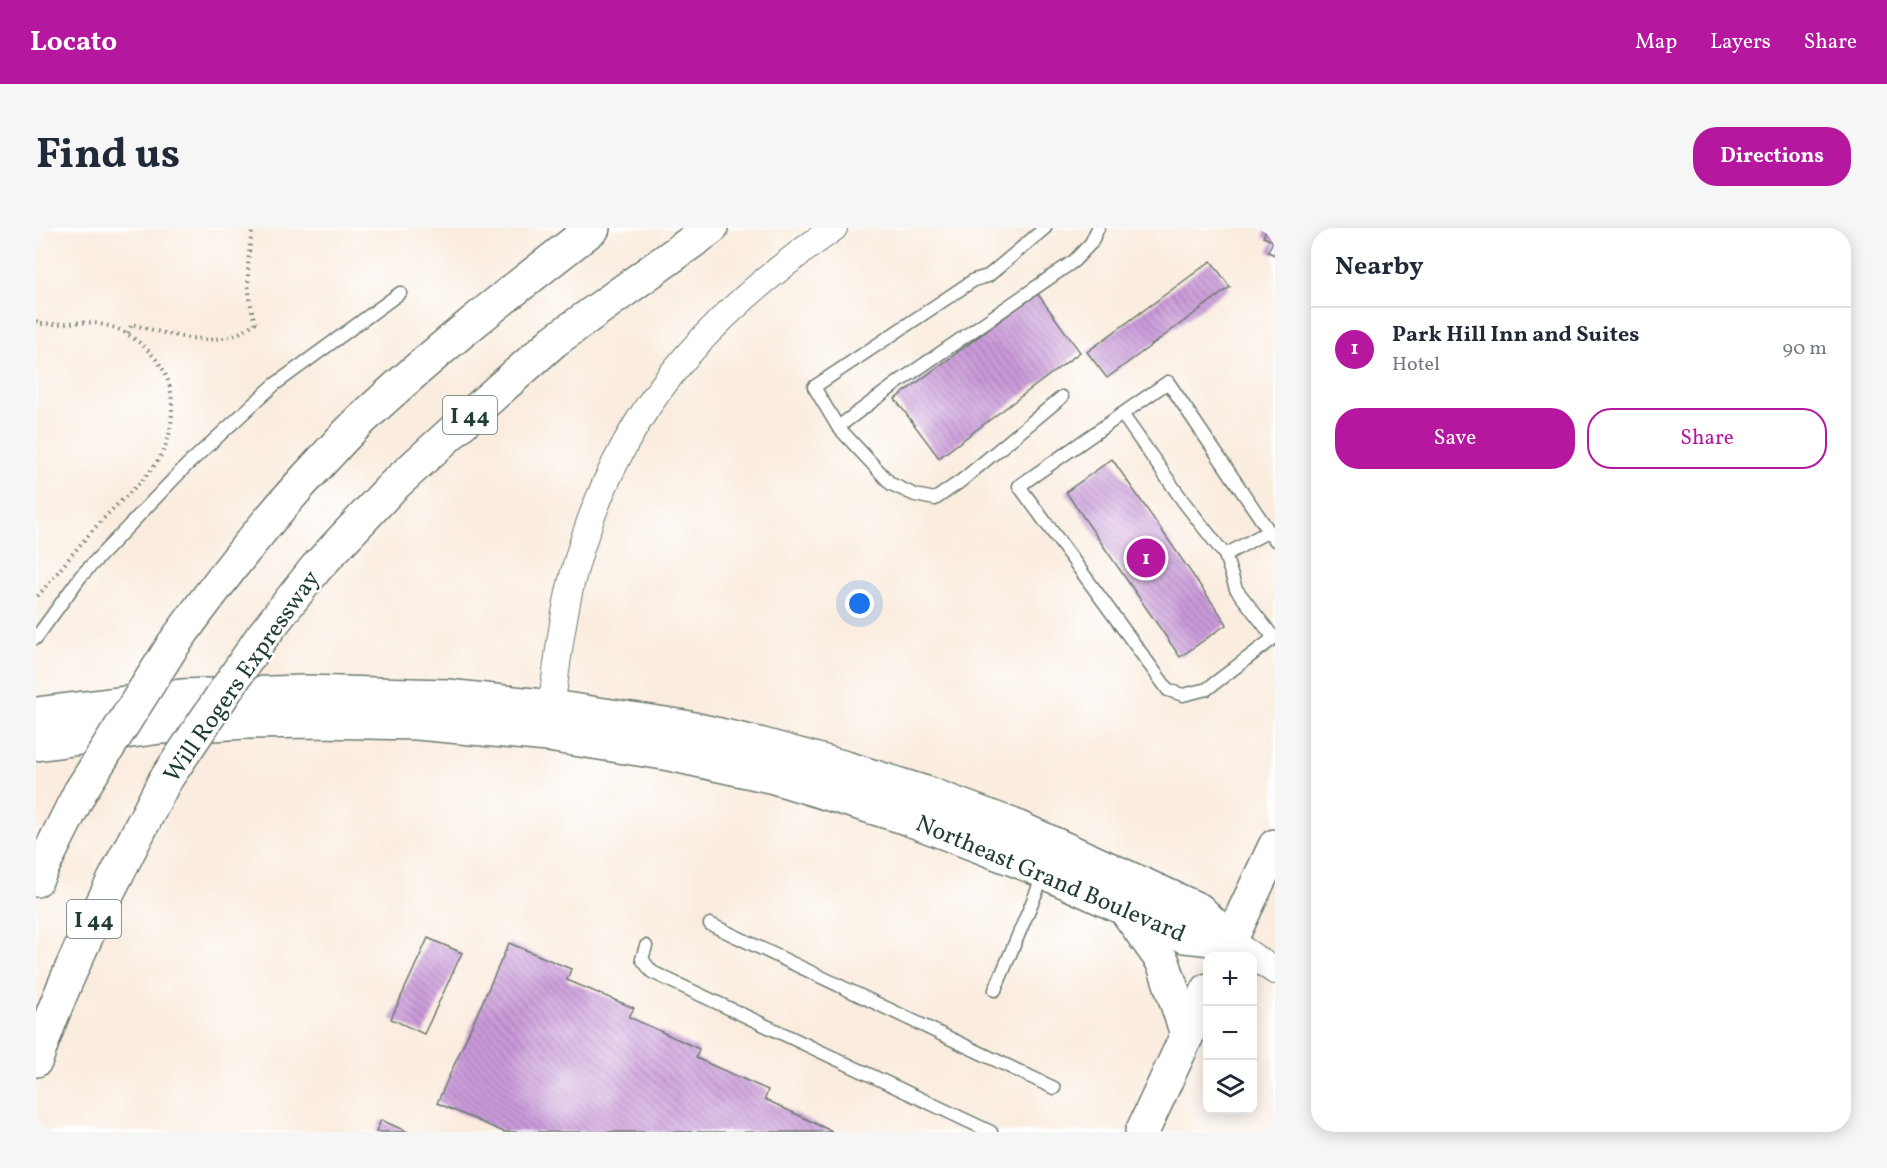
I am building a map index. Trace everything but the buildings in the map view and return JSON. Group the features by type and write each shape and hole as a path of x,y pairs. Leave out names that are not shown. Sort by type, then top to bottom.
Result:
{"main road":[{"path":"36,880 80,792 172,645 226,571 280,506 358,423 431,357 593,228"},
{"name":"Will Rogers Expressway","path":"36,1060 47,1026 92,924 164,782 261,638 316,568 392,487 554,342 711,228"},
{"name":"Northeast Grand Boulevard","path":"36,714 181,696 304,692 447,696 550,721 664,753 774,777 1051,859 1199,910 1227,949"},
{"name":"Northeast Grand Boulevard","path":"36,744 161,727 246,722 550,721"},
{"path":"1227,949 1275,846"},
{"name":"Northeast Grand Boulevard","path":"1051,859 1124,908 1185,936 1227,949"},
{"path":"1124,908 1163,962 1187,1034"},
{"path":"1142,1132 1203,1000"}],"street":[{"path":"550,721 573,574 604,485 626,441 679,363 712,327 794,256 834,228"},
{"path":"1227,949 1275,971"}],"lane":[{"path":"1045,228 987,276 974,280 814,387 838,428 891,484 915,495 935,500 1062,397"},
{"path":"838,428 900,381 1074,261 1091,243 1098,228"},
{"path":"36,638 81,576 186,466 274,385 400,293"},
{"path":"1122,414 1183,501 1226,555 1236,589 1274,637 1207,689 1183,695 1168,690 1019,486 1122,414 1168,382 1272,535 1226,555"},
{"path":"995,990 1051,859"},
{"path":"710,924 1054,1088"},
{"path":"646,946 642,960 652,972 992,1132"}],"path":[{"path":"128,333 132,324 172,336 218,338 234,335 255,323 247,280 252,228"},
{"path":"36,321 41,324 82,322 102,324 128,333 150,351 165,373 172,396 167,445 154,468 104,518 36,598"}],"place":[{"name":"Park Hill Inn and Suites","path":"1146,558"}]}
